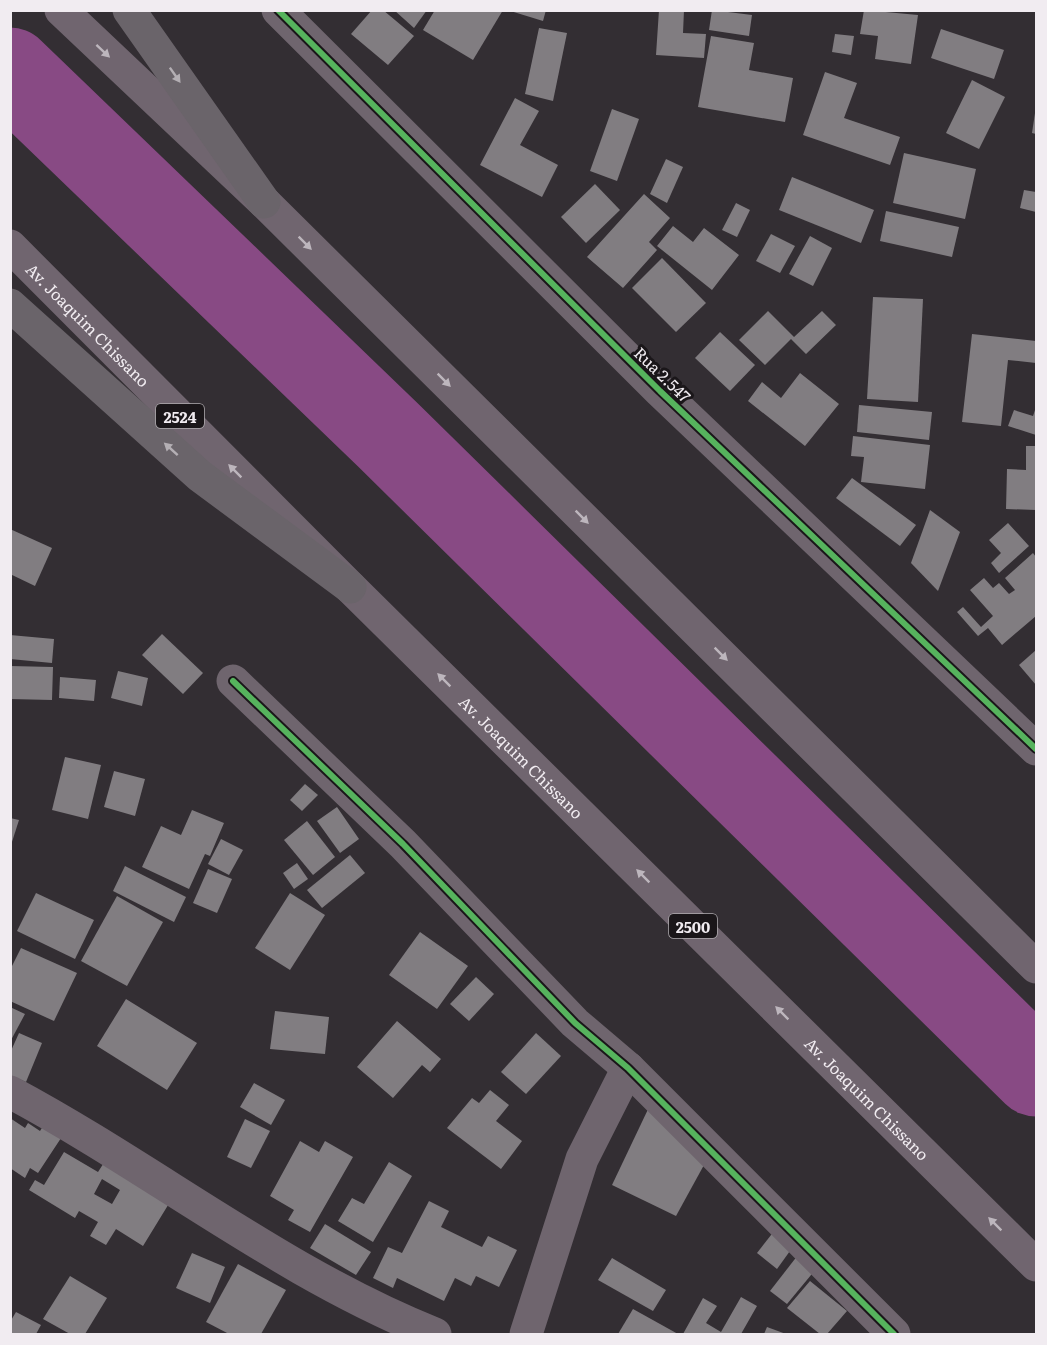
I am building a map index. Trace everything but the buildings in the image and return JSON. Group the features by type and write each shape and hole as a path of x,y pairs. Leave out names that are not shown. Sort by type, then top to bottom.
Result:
{"highway":[{"path":"129,10 264,202"},
{"path":"10,305 200,476 351,587"}],"main road":[{"path":"61,10 264,202 1036,967"},
{"name":"Av. Joaquim Chissano","path":"10,246 1036,1265"}],"street":[{"name":"Rua 2.547","path":"278,10 660,391 1036,749"},
{"path":"233,681 403,844 575,1023 628,1068 894,1335"},
{"path":"526,1335 582,1159 628,1068"},
{"path":"10,1092 277,1254 398,1319 435,1335"}],"waterway":[{"path":"10,71 388,435 1036,1073"}],"cycle path":[{"path":"278,10 660,391 1036,749"},
{"path":"233,681 403,844 575,1023 628,1068 894,1334"}]}
